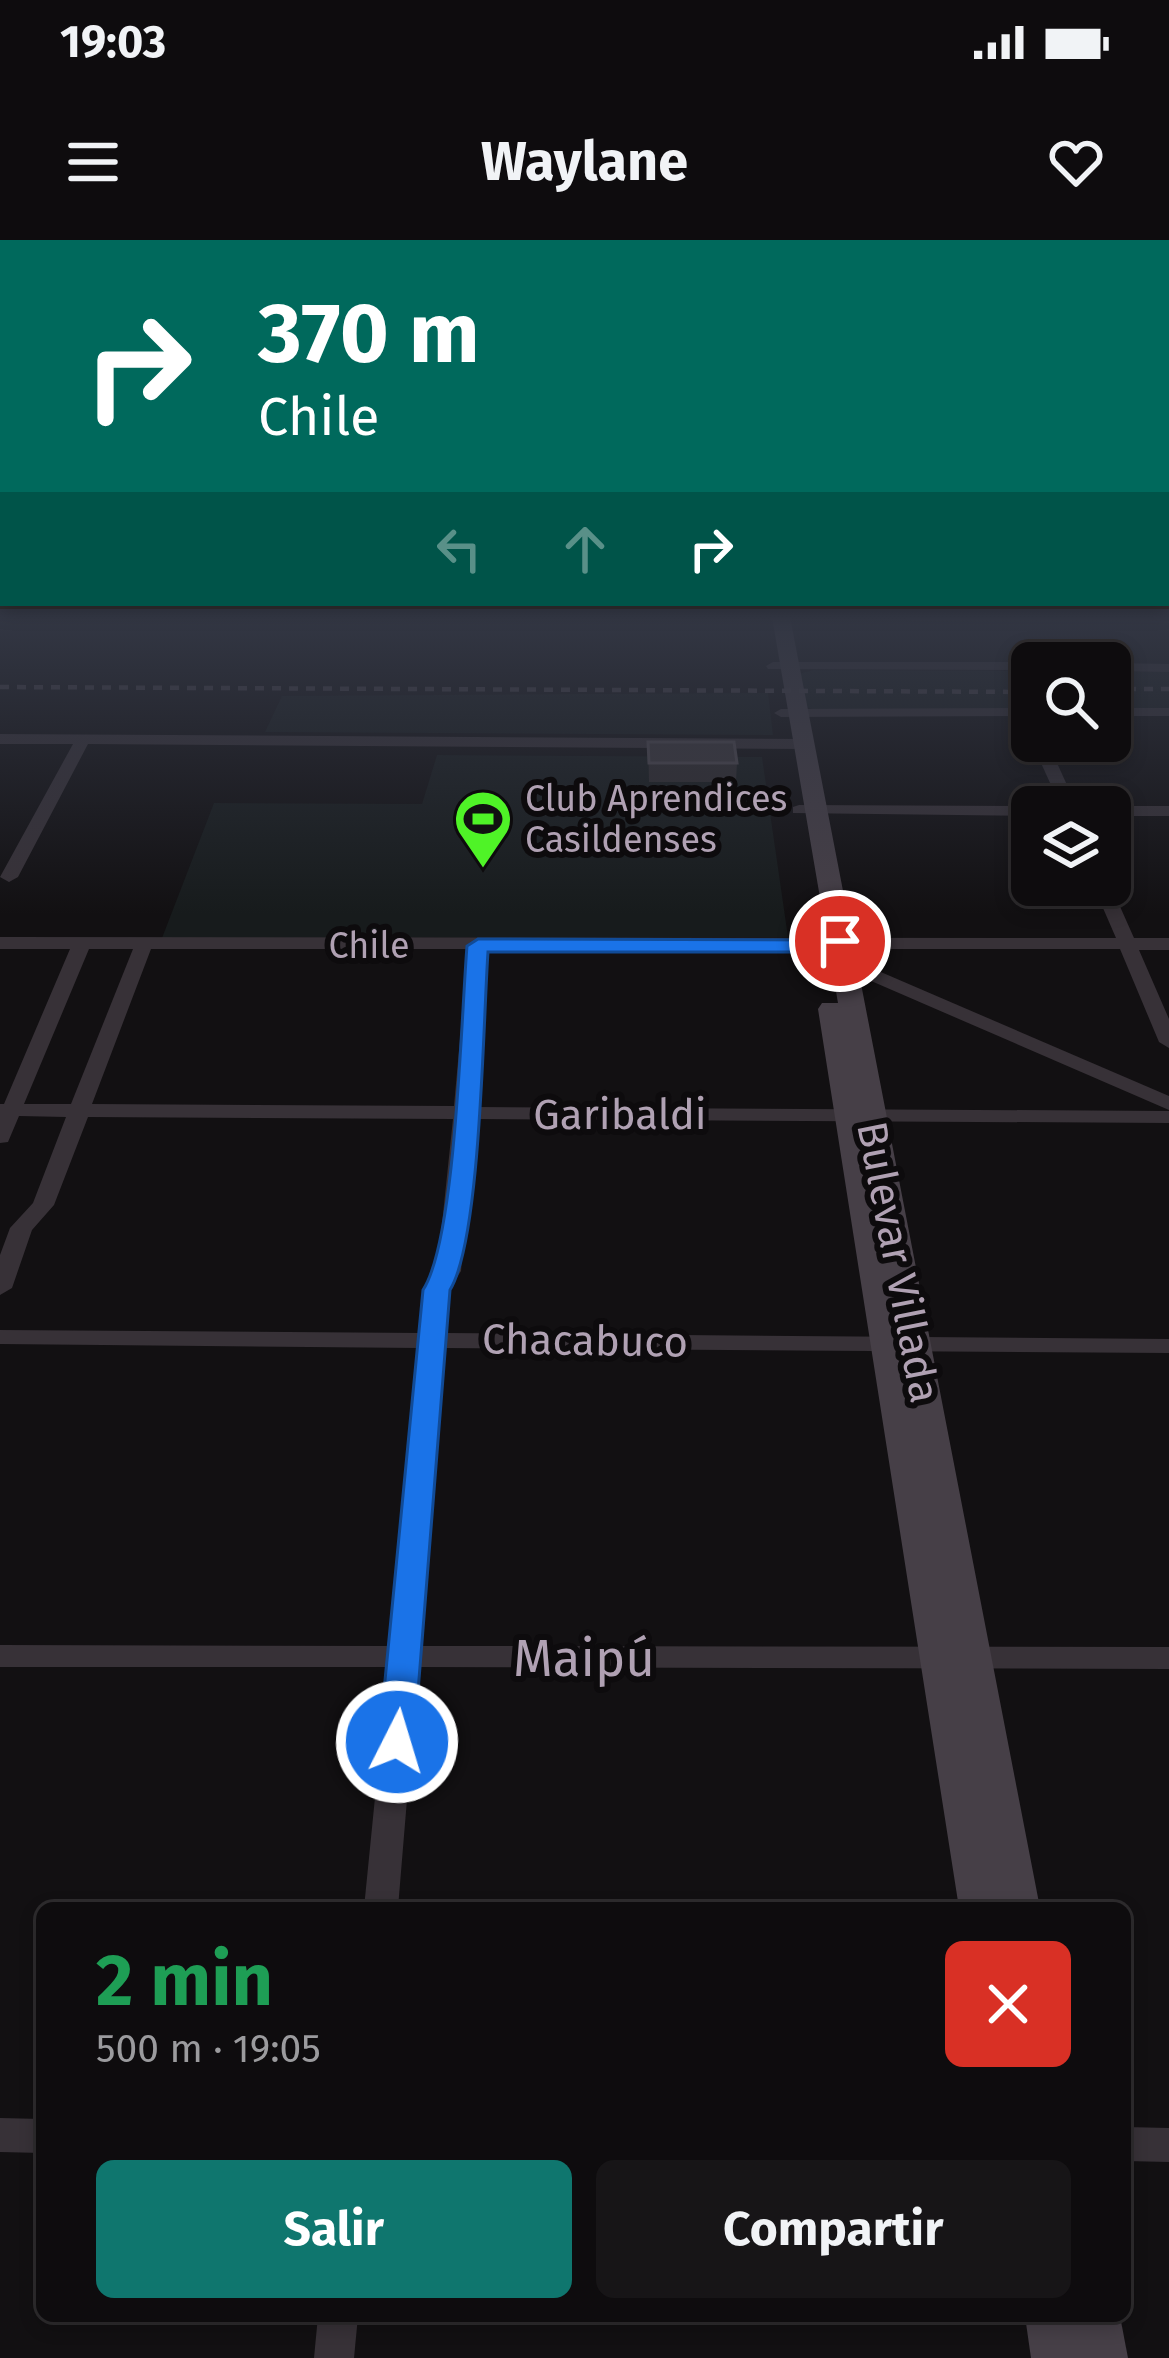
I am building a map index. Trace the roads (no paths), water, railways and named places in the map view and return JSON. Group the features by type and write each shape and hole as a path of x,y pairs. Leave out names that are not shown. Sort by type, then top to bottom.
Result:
{"main road":[{"name":"Bulevar Villada","path":"790,716 956,1657 1016,1902"},
{"name":"Bulevar Villada","path":"956,1657 981,1902"},
{"path":"1053,2322 1059,2358"},
{"path":"1094,2322 1100,2358"}],"street":[{"path":"0,737 793,732 1011,717"},
{"path":"0,737 793,732"},
{"path":"9,877 83,740"},
{"path":"807,810 1011,811"},
{"path":"1131,811 1169,812"},
{"path":"1111,906 1169,1042"},
{"name":"Chile","path":"0,943 833,951 1169,944"},
{"path":"0,1136 6,1110 82,943"},
{"path":"0,1288 21,1228 43,1205 144,944"},
{"path":"382,1902 437,1290 449,1271 478,946"},
{"path":"833,951 1169,1104"},
{"name":"Garibaldi","path":"6,1110 1169,1118"},
{"name":"Chacabuco","path":"0,1337 1169,1346"},
{"name":"Maipú","path":"0,1655 1169,1658"},
{"path":"0,2135 36,2136"},
{"path":"1131,2144 1169,2144"},
{"path":"334,2358 337,2322"}],"place":[{"name":"Club Aprendices Casildenses","path":"483,870"}]}
